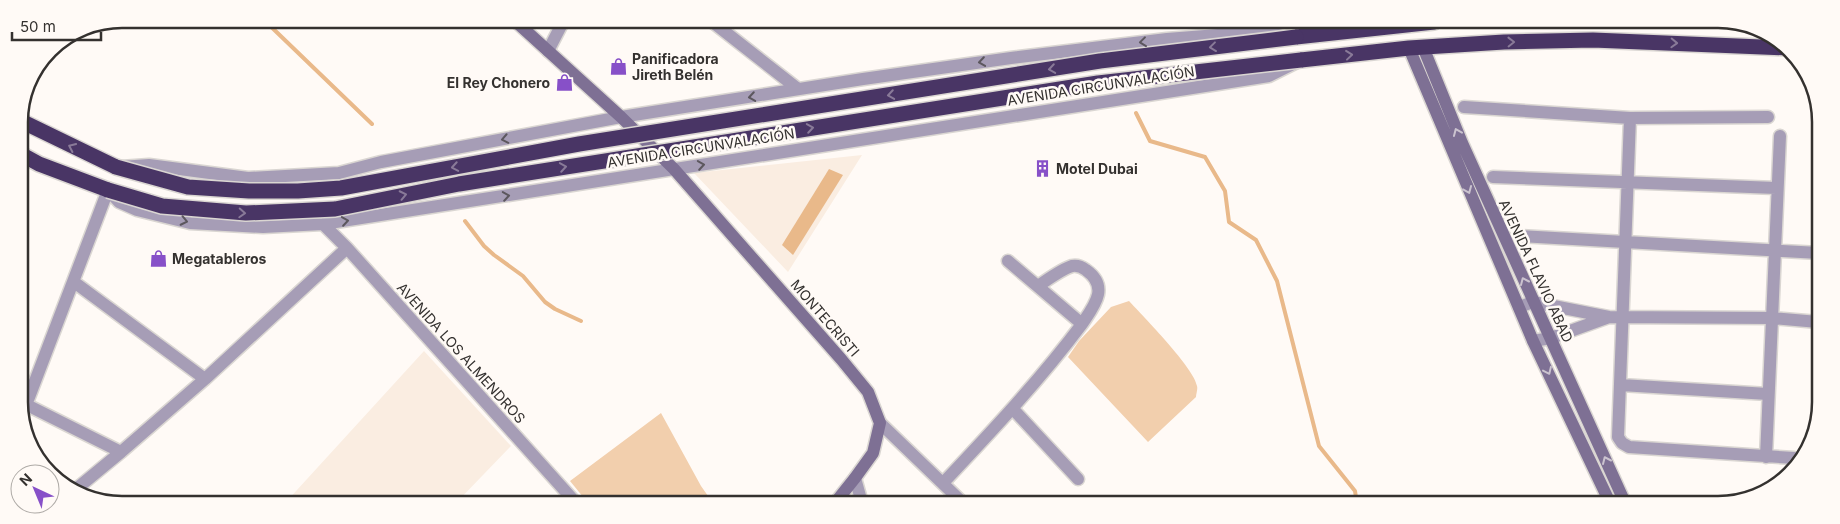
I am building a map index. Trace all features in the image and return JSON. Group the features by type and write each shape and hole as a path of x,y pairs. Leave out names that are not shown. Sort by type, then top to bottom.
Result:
{"highway":[{"name":"AVENIDA CIRCUNVALACIÓN","path":"28,124 116,167 188,187 249,191 298,191 341,188 579,144 1100,61 1379,28"},
{"name":"AVENIDA CIRCUNVALACIÓN","path":"28,158 39,164 108,190 162,206 246,213 335,209 468,182 1088,84 1416,48 1504,42 1593,40 1774,46"}],"street":[{"name":"MONTECRISTI","path":"523,28 621,117 674,169 868,392 880,423"},
{"path":"548,50 560,28"},
{"path":"720,28 798,89"},
{"name":"AVENIDA CIRCUNVALACIÓN","path":"116,167 149,164 248,178 339,173 381,162 621,117 1011,58 1167,39 1238,28"},
{"name":"AVENIDA CIRCUNVALACIÓN","path":"1249,28 1296,37"},
{"name":"AVENIDA FLAVIO ABAD","path":"1416,48 1455,128 1622,496"},
{"name":"AVENIDA FLAVIO ABAD","path":"1416,48 1519,307 1607,496"},
{"name":"AVENIDA CIRCUNVALACIÓN","path":"108,190 119,202 136,210 190,223 263,227 323,224 1269,76 1301,60"},
{"path":"1464,107 1630,118 1768,117"},
{"path":"1630,118 1618,437 1622,443 1629,447 1794,458"},
{"path":"1766,457 1776,188 1780,136"},
{"path":"1493,177 1776,188"},
{"path":"28,392 74,282 108,190"},
{"name":"AVENIDA LOS ALMENDROS","path":"323,224 347,248 570,496"},
{"path":"1518,236 1812,253"},
{"path":"79,486 205,379 347,248"},
{"path":"1008,261 1082,324"},
{"path":"944,482 1013,409 1050,366 1082,324 1097,300 1099,291 1096,281 1081,266 1072,266 1038,286"},
{"path":"74,282 205,379"},
{"path":"1519,307 1533,302 1609,317 1772,318 1812,321"},
{"path":"1534,341 1551,338 1609,317"},
{"path":"1621,385 1768,394"},
{"path":"28,406 121,452"},
{"path":"1013,409 1078,479"},
{"path":"841,496 873,453 880,423 957,496"},
{"path":"856,478 860,496"}],"shaded area":[{"path":"862,155 788,272 694,173"},
{"path":"829,169 843,175 793,255 782,245"},
{"path":"1129,301 1188,368 1197,387 1196,397 1148,442 1068,357 1079,341 1111,307"},
{"path":"424,351 511,446 463,496 291,496"},
{"path":"661,413 708,496 582,496 570,481"}],"waterway":[{"path":"272,28 372,124"},
{"path":"1136,113 1150,141 1205,157 1225,191 1229,222 1256,240 1277,281 1319,446 1355,491 1356,496"},
{"path":"465,221 484,246 523,276 545,302 555,309 581,321"}],"place":[{"name":"Panificadora Jireth Belén","path":"618,67"},
{"name":"El Rey Chonero","path":"564,83"},
{"name":"Motel Dubai","path":"1042,169"},
{"name":"Megatableros","path":"158,259"}]}
